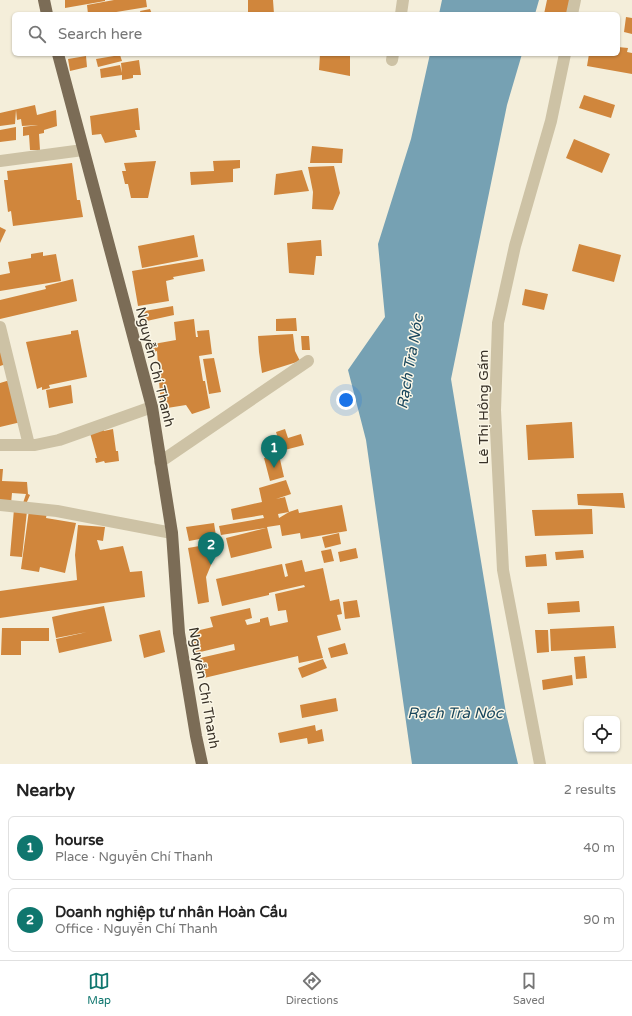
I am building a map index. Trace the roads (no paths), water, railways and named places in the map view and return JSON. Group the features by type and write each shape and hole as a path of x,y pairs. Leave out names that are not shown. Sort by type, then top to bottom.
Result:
{"main road":[{"path":"44,0 47,12"},
{"name":"Nguyễn Chí Thanh","path":"59,56 152,407 172,533 179,633 202,764"}],"street":[{"path":"401,12 404,0"},
{"path":"572,12 575,0"},
{"name":"Lê Thị Hồng Gấm","path":"540,764 503,570 495,410 498,323 516,246 551,121 565,56"},
{"path":"0,161 83,150"},
{"path":"0,327 29,445"},
{"path":"160,462 308,361"},
{"path":"0,445 29,445 59,440 152,407"},
{"path":"0,505 57,511 172,533"}],"water":[{"path":"442,0 539,0 536,12 439,12"},
{"name":"Rạch Trà Nóc","path":"430,56 521,56 507,105 451,379 506,713 518,764 412,764 366,440 348,370 385,317 378,244 411,139"}],"place":[{"name":"hourse","path":"274,468"},
{"name":"Doanh nghiệp tư nhân Hoàn Cầu","path":"211,565"}]}
